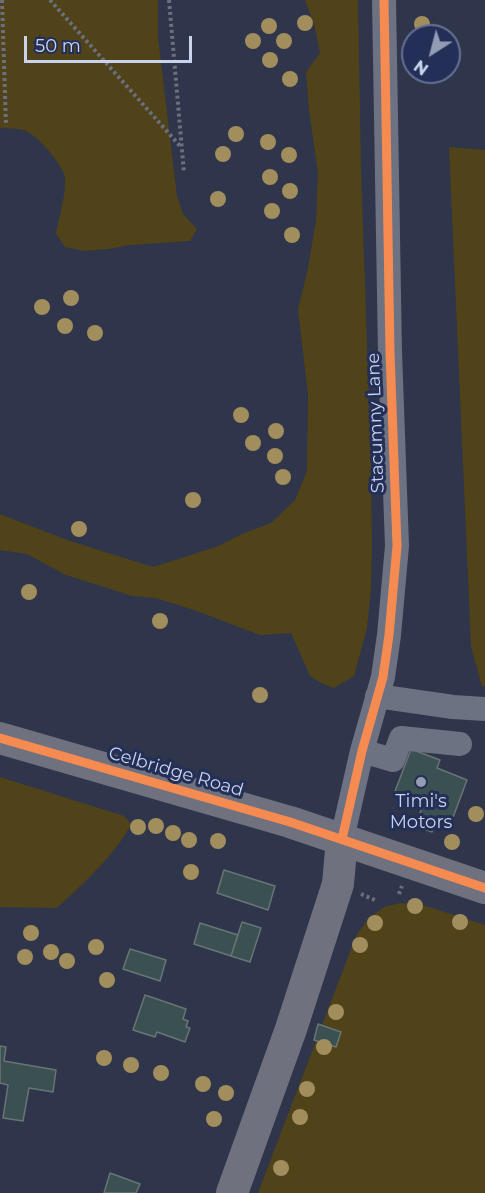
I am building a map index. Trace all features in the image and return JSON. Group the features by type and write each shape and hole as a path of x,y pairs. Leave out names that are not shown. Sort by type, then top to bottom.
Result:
{"main road":[{"name":"Celbridge Road","path":"0,738 290,822 485,888"},
{"path":"232,1193 291,1029 338,885 342,839"}],"street":[{"name":"Stacumny Lane","path":"342,839 362,751 383,677 397,546 390,340 384,0"},
{"path":"377,696 453,707 485,709"},
{"path":"362,751 393,759 401,738 460,744"}],"path":[{"path":"2,0 6,126"},
{"path":"50,0 182,147"},
{"path":"169,0 184,173"}],"shaded area":[{"path":"0,0 158,0 158,37 177,196 183,214 197,229 190,241 85,251 65,247 56,234 65,185 60,166 42,143 28,132 20,129 0,128"},
{"path":"305,0 358,0 371,460 371,588 367,628 354,676 334,688 310,676 291,633 260,635 194,610 155,598 132,596 66,575 27,554 0,550 0,514 67,540 153,567 216,547 271,523 295,500 307,471 308,395 298,309 316,221 318,173 306,72 320,53 314,24"},
{"path":"449,147 485,150 485,686 482,687 471,646"},
{"path":"0,777 124,816 131,824 108,857 57,908 0,907"},
{"path":"400,903 426,906 485,925 485,1193 258,1193 356,936 368,919 384,907"}],"building":[{"path":"411,749 440,760 437,768 467,780 449,828 436,823 432,832 415,826 423,805 394,794"},
{"path":"224,870 275,886 268,910 217,893"},
{"path":"242,922 261,928 250,962 231,956"},
{"path":"200,923 238,935 231,956 194,944"},
{"path":"130,949 166,960 160,981 123,969"},
{"path":"145,995 186,1009 183,1019 188,1021 186,1027 190,1028 185,1042 157,1032 155,1037 133,1030"},
{"path":"318,1024 341,1032 336,1047 314,1040"},
{"path":"0,1046 6,1047 4,1061 56,1070 53,1092 29,1088 23,1121 3,1118 8,1085 0,1083"},
{"path":"110,1173 140,1184 136,1193 104,1193"}],"cycle path":[{"path":"342,839 362,751 383,677 397,546 390,352 384,0"},
{"path":"0,738 290,822 485,888"}],"place":[{"name":"Timi's Motors","path":"421,782"}]}
